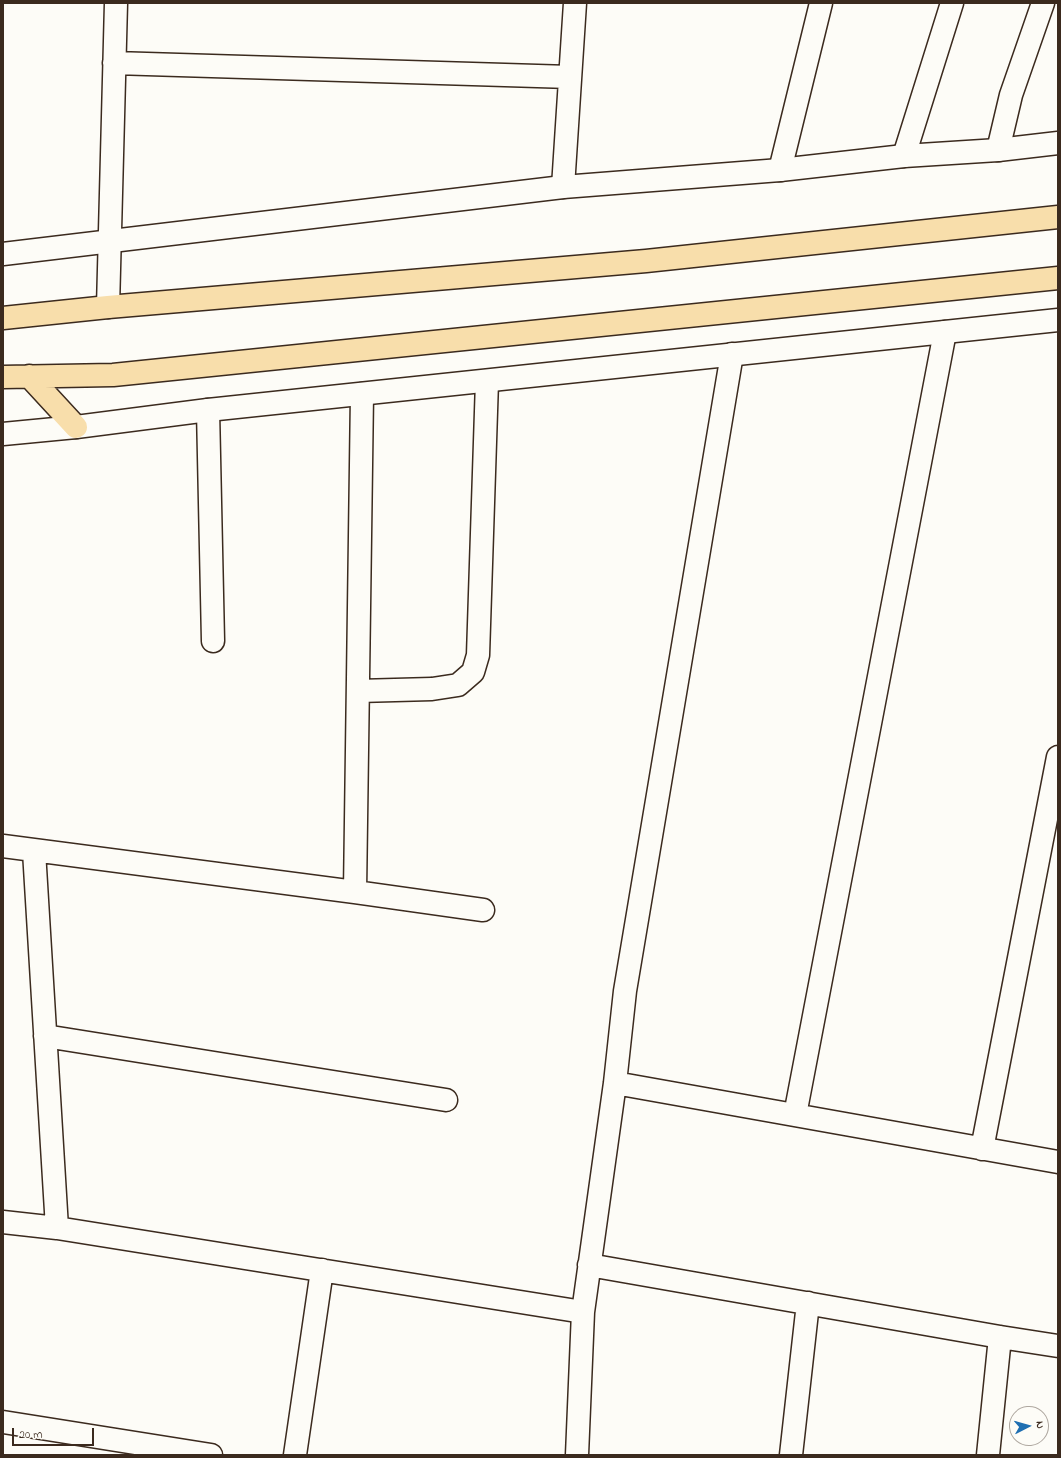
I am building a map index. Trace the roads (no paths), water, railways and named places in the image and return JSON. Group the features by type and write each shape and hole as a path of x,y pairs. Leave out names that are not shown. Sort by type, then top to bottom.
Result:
{"highway":[{"path":"6,315 638,261 1058,217"},
{"path":"3,377 113,375 1058,278"},
{"path":"29,376 76,427"}],"street":[{"path":"108,307 116,3"},
{"path":"563,187 575,3"},
{"path":"780,170 822,3"},
{"path":"904,156 952,3"},
{"path":"998,150 1011,94 1043,3"},
{"path":"114,62 570,77"},
{"path":"3,254 563,187 780,170 904,156 998,150 1058,143"},
{"path":"3,434 76,427 208,410 1058,320"},
{"path":"795,1115 945,332"},
{"path":"576,1455 582,1312 615,1083 625,991 732,354"},
{"path":"358,691 432,690 458,685 472,672 478,655 487,381"},
{"path":"355,892 362,394"},
{"path":"208,410 213,641"},
{"path":"982,1149 1058,757"},
{"path":"3,846 482,910"},
{"path":"34,851 57,1228"},
{"path":"45,1036 446,1100"},
{"path":"615,1083 1058,1162"},
{"path":"3,1222 57,1228 582,1312"},
{"path":"588,1265 1058,1346"},
{"path":"295,1455 322,1270"},
{"path":"791,1455 808,1303"},
{"path":"988,1455 1000,1337"},
{"path":"3,1422 211,1455"}]}
